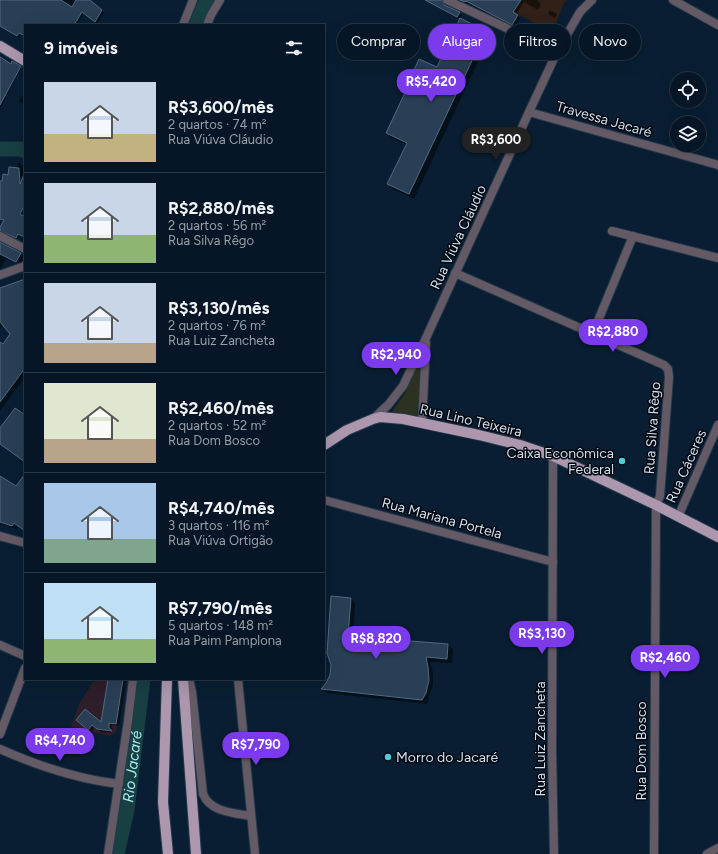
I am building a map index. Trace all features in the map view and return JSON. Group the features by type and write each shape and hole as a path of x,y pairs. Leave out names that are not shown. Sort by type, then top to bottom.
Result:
{"main road":[{"path":"0,46 24,60"},
{"name":"Rua Lino Teixeira","path":"325,444 347,430 373,418 388,416 520,445 553,456 656,504 718,537"},
{"path":"167,680 163,802 168,854"},
{"path":"183,680 196,854"}],"street":[{"path":"183,24 193,0"},
{"path":"207,24 220,0"},
{"path":"447,0 504,27"},
{"name":"Rua Viúva Cláudio","path":"571,28 580,12 592,0"},
{"path":"673,0 718,25"},
{"name":"Rua Viúva Cláudio","path":"373,418 388,405 399,392 426,338 553,60"},
{"name":"Travessa Jacaré","path":"529,112 718,165"},
{"path":"612,231 718,258"},
{"path":"0,236 24,248"},
{"path":"593,333 633,236"},
{"path":"0,275 24,266"},
{"name":"Rua Silva Rêgo","path":"455,273 593,333 664,365 668,369 669,377 660,496 656,504"},
{"path":"422,423 426,338"},
{"name":"Rua Cáceres","path":"678,517 718,425"},
{"name":"Rua Luiz Zancheta","path":"553,456 552,750 554,854"},
{"name":"Rua Mariana Portela","path":"325,500 552,562"},
{"name":"Rua Dom Bosco","path":"654,854 656,504"},
{"path":"0,536 24,543"},
{"path":"0,645 24,656"},
{"path":"0,734 24,671"},
{"path":"108,854 128,721 132,680"},
{"path":"189,680 192,692 203,794 205,799 212,806 224,811 251,816"},
{"path":"238,680 255,854"},
{"path":"0,748 47,768 118,784"}],"shaded area":[{"path":"493,0 567,0 564,3 556,24 536,24"},
{"path":"94,680 125,680 117,729 115,733 110,736 71,727 79,704"}],"green space":[{"path":"420,358 422,360 417,416 392,412 405,393"}],"building":[{"path":"0,0 61,0 72,7 76,0 90,0 102,10 95,22 82,12 75,24 24,24 24,36 19,33 17,36 0,26"},
{"path":"425,0 442,0 444,5 460,12 457,17"},
{"path":"460,0 521,0 513,12 518,15 513,24 466,1"},
{"path":"460,18 472,24 457,24"},
{"path":"0,57 11,64 12,61 21,66 0,105"},
{"path":"419,60 437,67 440,60 472,60 409,194 387,184 407,143 386,133 411,80 410,79"},
{"path":"9,167 19,168 20,184 24,174 24,206 20,214 24,216 24,237 18,234 16,238 0,231 0,227 4,220 0,219 0,181 2,181 3,174 8,175"},
{"path":"0,242 21,253 16,262 0,254"},
{"path":"24,279 24,369 0,402 0,342 3,344 10,334 0,322 0,288"},
{"path":"15,408 24,414 24,461 0,444 0,428"},
{"path":"24,475 24,530 14,523 12,526 0,522 0,476 16,486"},
{"path":"331,596 351,598 348,636 448,644 447,659 426,657 429,680 426,693 422,700 321,689 330,675 331,665 327,653"},
{"path":"108,680 123,680 116,724 109,723 109,728 112,731 97,729 92,725 88,730 76,720 85,709 101,722"}],"waterway":[{"name":"Rio Jacaré","path":"196,24 207,0"},
{"path":"0,149 21,149 24,150"},
{"name":"Rio Jacaré","path":"117,854 127,810 143,680"}],"place":[{"name":"Caixa Econômica Federal","path":"622,461"},
{"name":"Morro do Jacaré","path":"388,757"}]}
